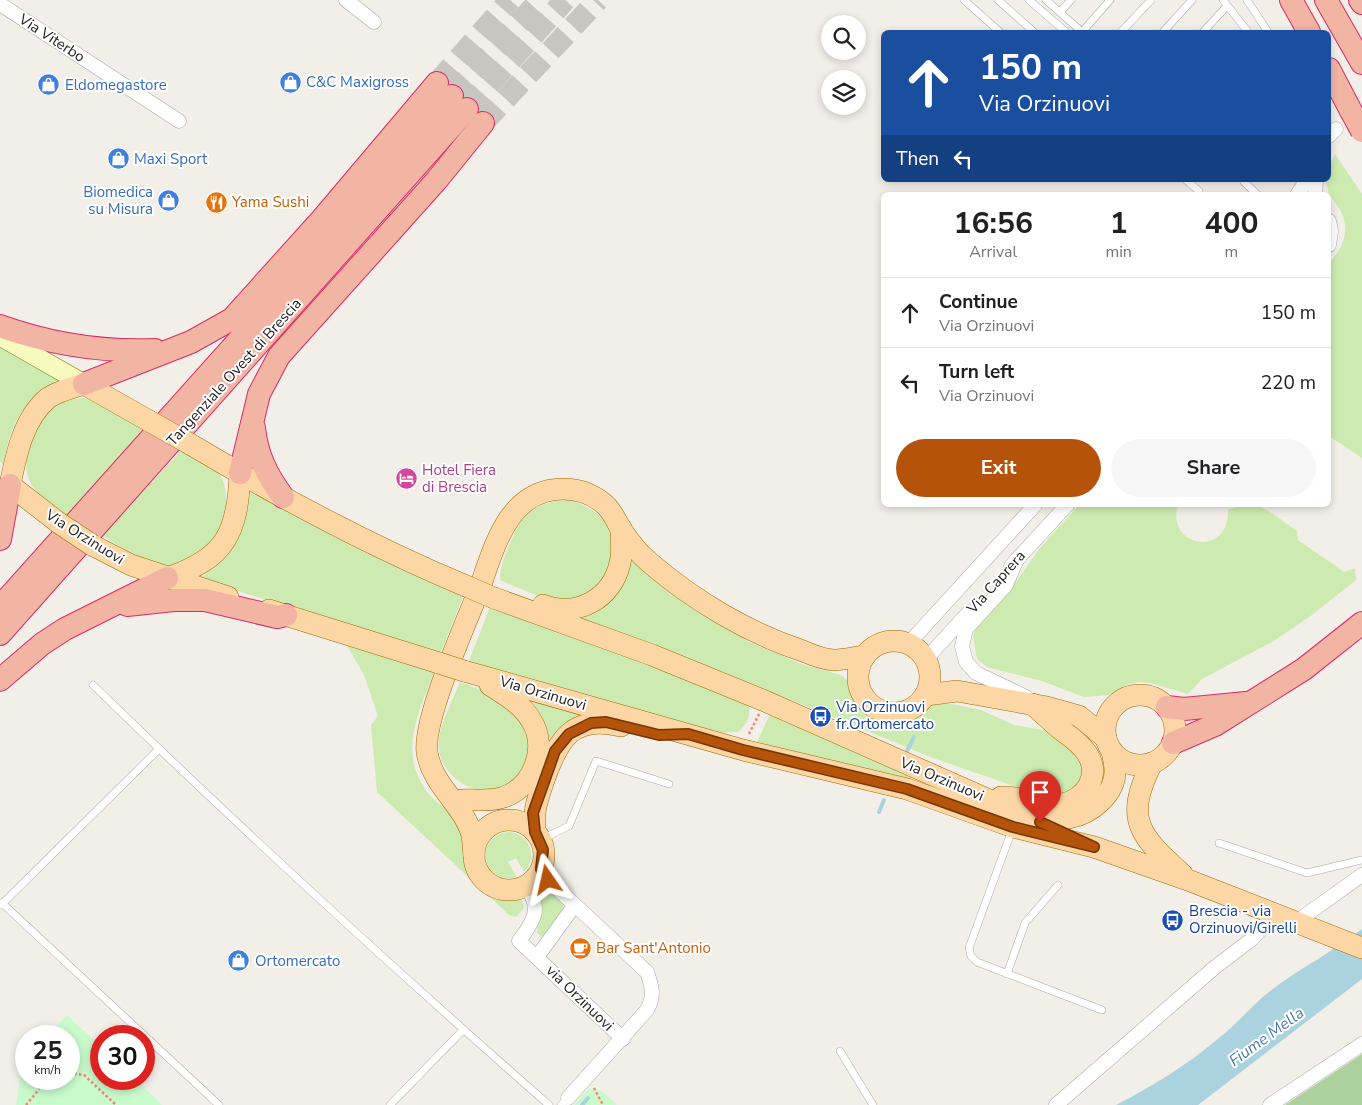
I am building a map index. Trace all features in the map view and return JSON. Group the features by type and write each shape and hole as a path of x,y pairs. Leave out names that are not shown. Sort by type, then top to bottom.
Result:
{"highway":[{"path":"1291,0 1308,30"},
{"path":"1318,0 1346,35"},
{"path":"1326,0 1362,63"},
{"path":"1331,73 1362,132"},
{"path":"405,165 450,144 460,103"},
{"path":"405,165 419,122 460,103"},
{"path":"84,384 168,349 192,342 232,319 322,219 460,103"},
{"path":"240,473 259,394 279,356 436,181 460,103"},
{"name":"Tangenziale Ovest di Brescia","path":"0,607 405,165"},
{"name":"Tangenziale Ovest di Brescia","path":"0,634 405,165"},
{"path":"0,326 55,342 96,348 127,351 168,349"},
{"path":"253,415 256,447 263,467 283,497"},
{"path":"1,529 5,480"},
{"path":"0,680 42,644 94,614 167,578"},
{"path":"94,614 123,606 174,600 205,600 277,618 286,615"},
{"path":"1173,743 1215,725 1247,703 1304,669 1362,623"},
{"path":"1167,707 1184,709 1247,703"}],"main road":[{"name":"Via Orzinuovi","path":"0,336 283,497 401,559 494,598 652,655 765,701 986,797 1094,847"},
{"path":"5,480 18,446 38,409 49,398 84,384"},
{"path":"167,578 192,570 206,562 226,539 237,511 240,473"},
{"name":"Via Orzinuovi","path":"5,480 59,524 92,546 131,565 167,578 439,663 743,750 907,789 1013,827 1094,847 1188,880 1362,948"},
{"path":"537,836 523,824 504,822 454,796 439,784 430,766 427,751 430,722 486,571 507,520 517,507 527,499 555,489 569,489 594,497 613,514 633,546 649,562 732,620 781,644 833,660 858,680"},
{"path":"494,598 524,598 554,609 568,610 592,603 610,587 616,577 622,551 620,528"},
{"path":"928,665 931,680 926,695 912,709 892,713 873,706 860,690 858,680 860,663 865,656 881,643 890,640 909,643 919,650 928,665 957,690"},
{"path":"833,660 865,656"},
{"path":"466,671 512,699 531,719 539,743 538,760 526,797 504,822 486,829 479,837 474,855"},
{"path":"926,695 957,690 1040,705 1079,716 1109,745 1120,759 1141,765 1152,763 1168,752 1173,743 1175,724 1167,707 1159,700 1140,694 1120,700 1113,707 1105,727 1109,745 1115,771 1113,784 1105,797 1083,813 1069,818 1057,818 1011,801 986,797"},
{"path":"986,797 1014,796 1038,803 1062,804 1082,794 1088,786 1093,768 1086,750 1040,705"},
{"path":"1079,716 1099,708 1113,707"},
{"path":"454,796 472,834 474,855 479,874 490,884 508,890 525,886 534,879 541,869 544,854 537,836 533,813 555,751 578,728 591,723 606,722 659,735 688,734"},
{"path":"1152,763 1138,794 1140,825 1148,842 1188,880"},
{"path":"454,796 492,800 505,797 533,773"}],"street":[{"path":"346,0 374,22"},
{"name":"Via Viterbo","path":"0,4 179,121"},
{"name":"Via Caprera","path":"909,643 1033,507"},
{"name":"Via Caprera","path":"928,665 1017,559 1065,507"},
{"path":"1017,559 1006,585 966,629 963,637 963,654 971,669 983,678 1040,705"},
{"name":"via Orzinuovi","path":"541,869 548,880 574,906 647,972 653,988 653,999 647,1010 623,1039 564,1101"},
{"path":"1296,922 1362,875"},
{"name":"via Orzinuovi","path":"525,886 534,897 535,910 530,926 519,941 623,1039"},
{"name":"via Orzinuovi","path":"537,957 574,906"},
{"path":"1056,1105 1192,986 1252,939 1274,915"},
{"path":"1270,1105 1362,1044"}],"lane":[{"path":"964,0 998,30"},
{"path":"998,0 1032,30"},
{"path":"1030,0 1064,30"},
{"path":"1046,0 1080,30"},
{"path":"1060,12 1071,0"},
{"path":"1084,30 1110,0"},
{"path":"1123,30 1151,0"},
{"path":"1165,30 1192,0"},
{"path":"1247,0 1267,30"},
{"path":"1205,30 1225,3 1245,30"},
{"path":"1188,182 1199,191"},
{"path":"1244,182 1255,192"},
{"path":"93,685 159,749 463,1030 549,1105"},
{"path":"159,749 1,904 219,1105"},
{"path":"537,836 569,826 596,761 669,784"},
{"path":"1013,827 969,948 971,956 977,962 1102,1010"},
{"path":"1219,843 1307,873 1362,860"},
{"path":"1007,974 1025,923 1058,885"},
{"path":"390,1105 463,1030"},
{"path":"840,1051 873,1105"}],"path":[{"path":"743,750 765,701"},
{"path":"80,1074 84,1075 116,1105"},
{"path":"588,1076 602,1105"},
{"path":"26,1105 38,1090"}],"green space":[{"path":"1335,154 1362,194 1362,458 1331,437 1331,260 1342,245 1345,225 1340,210 1327,187 1326,182 1331,182 1331,162"},
{"path":"0,345 62,380 38,394 21,413 10,437 4,465 0,461"},
{"path":"83,398 95,401 145,430 68,516 46,500 32,485 27,472 27,453 33,435 48,412 64,402"},
{"path":"182,450 217,472 225,489 226,504 223,520 217,534 208,547 196,558 183,564 159,565 125,550 101,535"},
{"path":"251,490 395,566 463,597 440,654 199,579 221,561 236,541 245,518"},
{"path":"568,500 595,512 602,518 613,534 616,544 615,558 596,593 556,604 500,580 505,555 518,526 524,518 537,507 556,501"},
{"path":"1077,507 1178,507 1176,519 1180,530 1188,538 1198,542 1209,541 1219,536 1226,526 1228,510 1236,507 1259,507 1272,513 1297,531 1298,540 1344,572 1355,568 1356,580 1312,615 1272,642 1202,679 1188,694 1150,683 1139,682 1129,684 1109,695 1084,697 1042,681 987,667 977,659 973,636 977,624 1018,579 1039,549"},
{"path":"628,553 727,628 748,641 801,664 841,675 854,686 865,705 885,718 907,719 933,702 981,710 1014,725 1055,732 1084,753 1082,785 1062,795 1037,794 933,758 786,698 565,616 584,613"},
{"path":"490,607 712,688 749,706 747,720 738,732 717,733 468,663"},
{"path":"345,642 435,670 414,732 412,747 414,763 419,778 428,793 460,825 464,834 469,863 477,880 484,887 495,893 521,898 524,908 516,917 509,915 377,792 371,725 378,716 364,675"},
{"path":"460,682 504,699 526,717 530,762 518,778 509,785 497,790 485,791 461,783 451,775 444,765 440,753 440,733"},
{"path":"530,699 589,716 549,752 549,737 546,724"},
{"path":"770,714 912,778 910,782 906,783 757,742"},
{"path":"510,832 523,837 527,842 530,848 531,860 524,872 516,858 508,862 517,877 505,878 495,874 489,868 486,850 490,841 498,835"},
{"path":"551,891 562,899 565,913 543,938 537,933 542,897 545,893"},
{"path":"67,1015 78,1025 58,1025"},
{"path":"80,1027 90,1037 90,1090 146,1090 162,1105 16,1105 18,1090 80,1090"},
{"path":"1362,1054 1362,1105 1285,1105"},
{"path":"588,1089 602,1091 617,1105 574,1105"}],"water":[{"name":"Fiume Mella","path":"1362,929 1362,979 1198,1105 1116,1105 1156,1083 1195,1057 1226,1033 1270,991"}],"waterway":[{"path":"906,753 914,737"},
{"path":"879,812 884,800"},
{"path":"582,1105 588,1098"}],"tunnel":[{"path":"437,83 510,0"},
{"path":"452,96 540,0"},
{"path":"467,109 565,0"},
{"path":"483,123 598,0"}],"place":[{"name":"C&C Maxigross","path":"290,82"},
{"name":"Eldomegastore","path":"49,85"},
{"name":"Maxi Sport","path":"118,159"},
{"name":"Biomedica su Misura","path":"169,201"},
{"name":"Yama Sushi","path":"216,202"},
{"name":"Hotel Fiera di Brescia","path":"406,479"},
{"name":"Via Orzinuovi fr.Ortomercato","path":"820,716"},
{"name":"Brescia - via Orzinuovi/Girelli","path":"1173,920"},
{"name":"Bar Sant'Antonio","path":"580,948"},
{"name":"Ortomercato","path":"239,961"}],"route":[{"path":"548,880 541,869 543,850 535,832 533,813 555,751 569,734 591,723 606,722 659,735 688,734 743,750 907,789 1013,827 1094,847 1040,822"}]}
